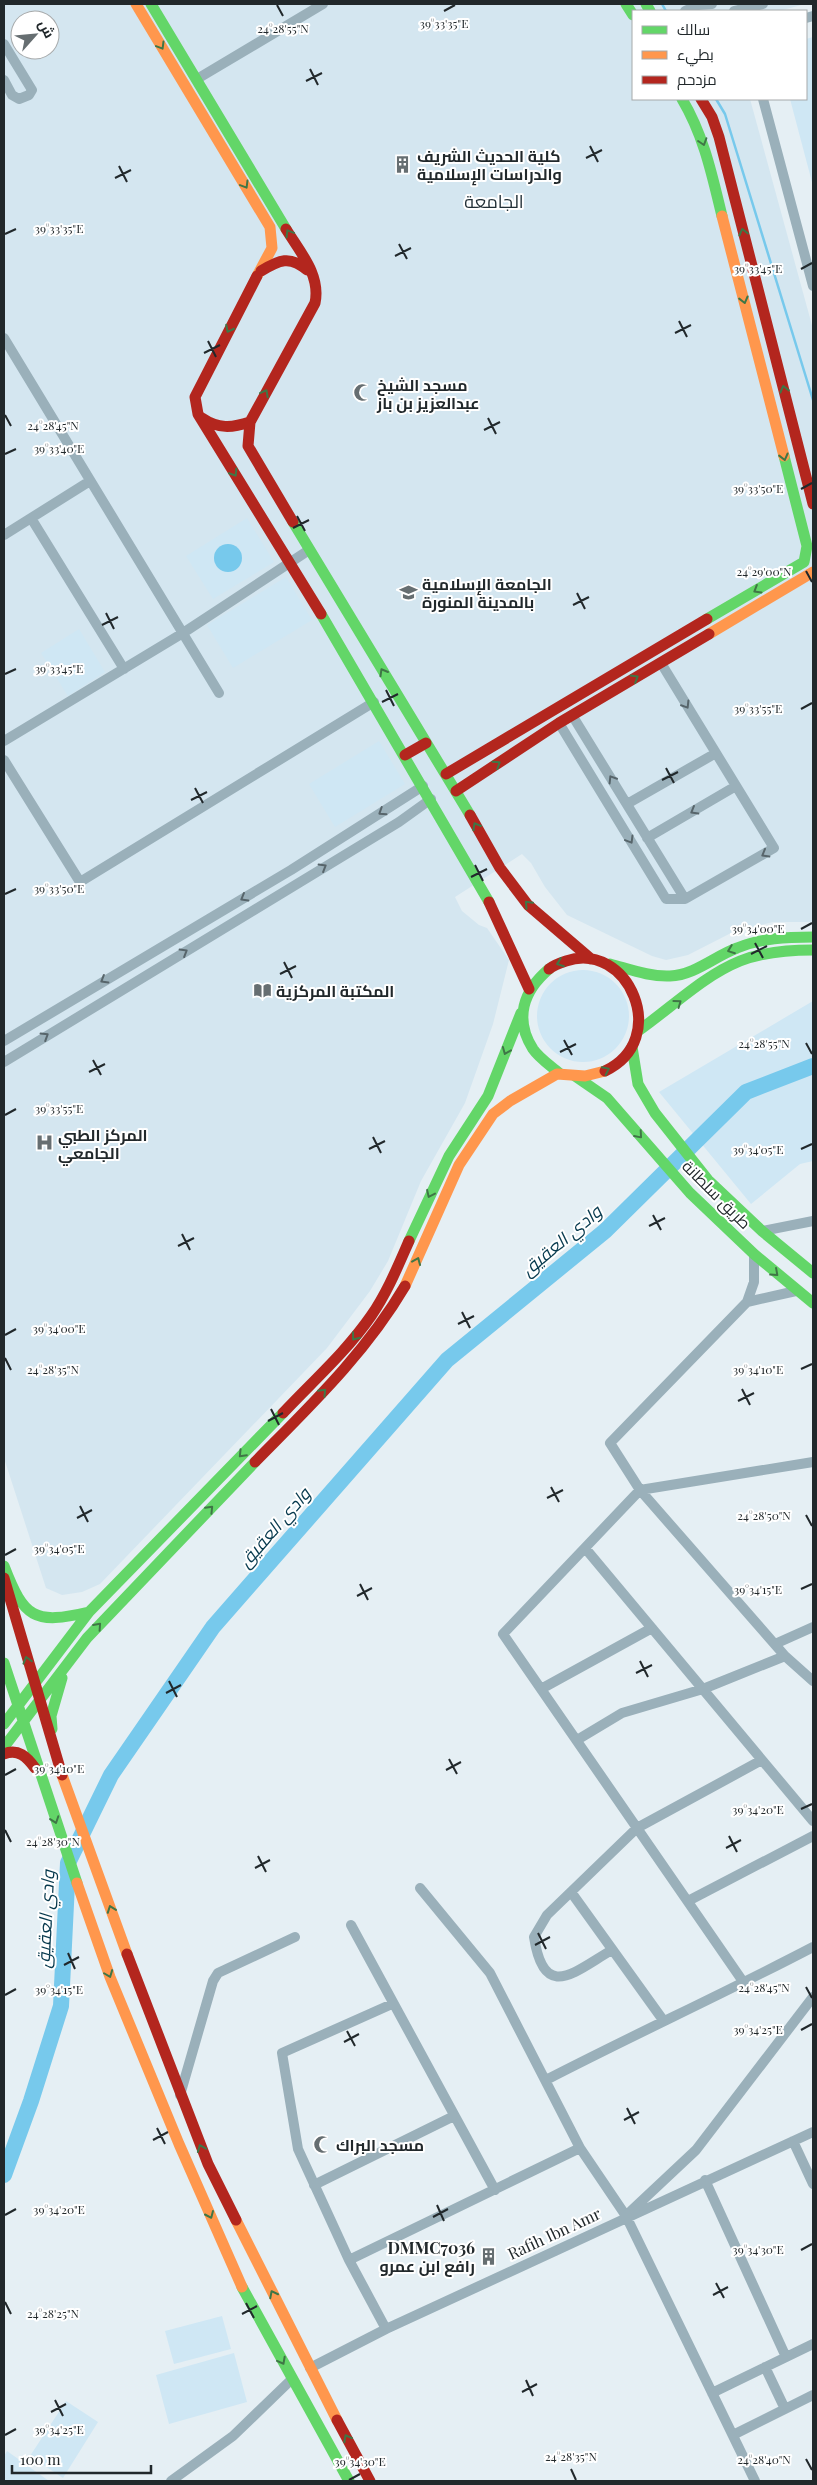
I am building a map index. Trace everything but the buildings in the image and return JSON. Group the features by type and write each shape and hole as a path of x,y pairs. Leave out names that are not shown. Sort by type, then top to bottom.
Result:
{"main road":[{"path":"136,4 270,227 272,248 194,397 198,414 260,516 291,562 479,882 529,989"},
{"path":"151,4 315,277 315,303 250,422 248,446 281,504 446,774 500,868 528,905 595,960 615,970 628,982 636,997 640,1014 638,1031 632,1047 622,1060 608,1070 592,1076 575,1076 559,1073 543,1063 531,1049 524,1032 522,1014 524,1005"},
{"path":"446,774 804,562 807,546 704,144 695,121 683,100"},
{"path":"702,100 712,117 719,137 813,504"},
{"path":"260,271 280,259 298,260 315,277"},
{"path":"198,414 211,426 224,429 250,422"},
{"path":"260,516 281,504"},
{"path":"456,791 559,723 813,572"},
{"path":"405,755 426,743"},
{"path":"4,1724 89,1612 348,1346 372,1315 389,1286 449,1156 488,1096 529,989 548,969 564,961 595,960 650,974 672,976 690,972 728,951 762,940 813,937"},
{"path":"638,1031 731,965 771,953 813,950"},
{"name":"طريق سلطانة","path":"632,1047 638,1084 655,1113 708,1180 762,1231 813,1273"},
{"path":"4,1748 98,1624 358,1356 402,1293 449,1185 462,1160 494,1113 509,1101 559,1073"},
{"name":"طريق سلطانة","path":"575,1076 607,1098 690,1193 754,1254 796,1291 813,1303"},
{"path":"4,1566 15,1595 32,1614 55,1619 89,1612"},
{"path":"4,1578 55,1758 180,2095 208,2164 367,2480"},
{"path":"55,1758 52,1716 55,1699 62,1679 79,1647"},
{"path":"4,1663 110,1977 179,2144 241,2284 349,2481"},
{"path":"4,1754 14,1751 26,1756 40,1774"}],"street":[{"path":"197,79 323,4"},
{"path":"738,10 763,4"},
{"path":"689,10 705,6"},
{"path":"4,44 32,90 28,95 19,99 12,95 4,80"},
{"path":"763,100 813,286"},
{"path":"4,338 219,693"},
{"path":"4,535 90,481"},
{"path":"31,518 124,669"},
{"path":"4,741 182,633 309,550"},
{"path":"559,723 666,900 685,900 774,848 661,663"},
{"path":"4,760 80,882 374,702"},
{"path":"572,716 685,900"},
{"path":"627,804 716,753"},
{"path":"4,1041 291,870 423,786"},
{"path":"647,838 736,786"},
{"path":"4,1062 399,822 431,799"},
{"path":"762,1231 813,1221"},
{"path":"754,1254 756,1272 747,1302 610,1443 640,1490 785,1656 813,1680"},
{"path":"747,1302 796,1291"},
{"path":"744,1983 503,1634 640,1490 813,1462"},
{"path":"585,1548 813,1821"},
{"path":"775,1644 813,1627"},
{"path":"541,1689 652,1628"},
{"path":"577,1740 622,1713 703,1689 785,1656"},
{"path":"612,1950 567,1976 556,1978 550,1975 536,1952 534,1937 547,1915 637,1828 762,1760"},
{"path":"688,1901 813,1836"},
{"path":"420,1888 490,1973 580,2148 626,2216 755,2481"},
{"path":"571,1892 663,2020"},
{"path":"351,1925 392,2004 495,2190"},
{"path":"180,2095 212,1981 218,1973 296,1937"},
{"path":"546,2080 663,2020 744,1983 813,1947"},
{"path":"626,2216 696,2150 813,1997"},
{"path":"386,2329 349,2260 298,2149 282,2053 392,2004"},
{"path":"314,2185 454,2116"},
{"name":"Rafih Ibn Amr","path":"310,2368 386,2329 626,2216 813,2132"},
{"path":"793,2141 813,2184"},
{"path":"349,2260 580,2148"},
{"path":"705,2180 786,2357"},
{"path":"712,2393 813,2345"},
{"path":"765,2367 785,2409"},
{"path":"171,2481 233,2436 292,2379"},
{"path":"733,2435 813,2397"}],"shaded area":[{"name":"الجامعة الإسلامية بالمدينة المنورة","path":"4,4 805,4 783,10 632,10 632,100 750,100 813,329 813,922 773,922 733,932 688,955 666,960 652,956 567,915 545,887 531,863 522,854 455,897 462,911 479,925 487,928 509,960 493,1024 465,1103 421,1181 388,1261 370,1291 327,1348 100,1584 82,1592 62,1595 46,1588 4,1458"},
{"path":"813,37 813,186 790,100 807,100 807,39"},
{"path":"247,518 274,562 213,599 186,556"},
{"path":"286,577 312,620 233,668 207,625"},
{"path":"79,629 105,672 68,696 41,653"},
{"path":"379,741 405,784 335,827 309,784"},
{"path":"583,970 600,974 615,984 625,999 629,1016 625,1033 615,1048 600,1058 583,1062 566,1058 551,1048 541,1033 537,1016 541,999 551,984 566,974"},
{"path":"813,1001 813,1161 800,1164 751,1204 659,1092"},
{"path":"222,2316 231,2349 174,2364 165,2331"},
{"path":"234,2353 247,2402 169,2424 156,2375"},
{"path":"66,2401 98,2422 63,2478 30,2456"},
{"path":"7,2451 49,2481 4,2481 4,2456"}],"water":[{"path":"228,544 238,548 242,558 238,568 228,572 218,568 214,558 218,548"}],"waterway":[{"path":"662,4 665,10"},
{"path":"717,100 725,114 813,400"},
{"name":"وادي العقيق","path":"4,2175 31,2101 61,2006 68,1863 111,1775 213,1627 447,1360 605,1231 746,1092 813,1066"}],"traffic: fast":[{"path":"151,4 286,229"},
{"path":"626,4 632,13"},
{"path":"646,4 649,10"},
{"path":"683,100 702,141 722,216"},
{"path":"707,619 804,562 807,546 784,456"},
{"path":"293,522 470,815"},
{"path":"321,614 489,902"},
{"path":"610,964 655,975 679,975 696,969 729,951 755,942 794,937 813,937"},
{"path":"638,1031 700,984 726,967 758,955 795,950 813,950"},
{"path":"549,969 540,978 528,996 524,1006 524,1027 533,1049 559,1073"},
{"path":"409,1241 449,1156 488,1096 521,1013"},
{"path":"632,1047 638,1084 655,1113 708,1180 762,1231 813,1273"},
{"path":"575,1076 607,1098 690,1193 754,1254 813,1303"},
{"path":"4,1724 89,1612 283,1413"},
{"path":"4,1747 87,1638 255,1462"},
{"path":"4,1566 18,1597 25,1607 33,1613 43,1617 55,1618 89,1612"},
{"path":"4,1663 77,1883"},
{"path":"52,1729 51,1716 62,1678"},
{"path":"242,2287 349,2481"}],"traffic: slow":[{"path":"136,4 270,227 272,248 257,276"},
{"path":"722,216 784,456"},
{"path":"709,634 813,572"},
{"path":"405,1286 459,1165 493,1114 510,1101 557,1074 585,1076 605,1071"},
{"path":"62,1775 127,1954"},
{"path":"77,1883 110,1977 179,2144 242,2287"},
{"path":"236,2220 337,2420"}],"traffic: jam":[{"path":"702,100 712,117 719,137 813,504"},
{"path":"286,229 312,273 315,283 315,303 250,422 248,446 293,522"},
{"path":"261,271 273,264 284,261 295,262 307,270"},
{"path":"257,276 195,397 198,414 321,614"},
{"path":"202,418 219,426 250,422"},
{"path":"446,774 707,619"},
{"path":"456,791 559,723 709,634"},
{"path":"405,755 426,743"},
{"path":"470,815 500,868 528,905 591,959"},
{"path":"489,902 529,989"},
{"path":"549,969 566,961 588,958 608,965 623,978 634,996 638,1017 636,1037 625,1056 605,1071"},
{"path":"283,1413 340,1354 371,1316 387,1289 409,1241"},
{"path":"255,1462 316,1400 354,1357 389,1311 405,1286"},
{"path":"4,1578 62,1775"},
{"path":"4,1754 9,1752 18,1753 29,1760 35,1768"},
{"path":"127,1954 208,2164 236,2220"},
{"path":"337,2420 370,2481"}],"place":[{"name":"كلية الحديث الشريف والدراسات الإسلامية","path":"403,164"},
{"name":"مسجد الشيخ عبدالعزيز بن باز","path":"363,393"},
{"name":"الجامعة الإسلامية بالمدينة المنورة","path":"408,592"},
{"name":"المكتبة المركزية","path":"262,990"},
{"name":"المركز الطبي الجامعي","path":"44,1143"},
{"name":"مسجد البراك","path":"322,2144"},
{"name":"DMMC7036 رافع ابن عمرو","path":"489,2256"}],"district":[{"name":"الجامعة","path":"494,201"}]}
